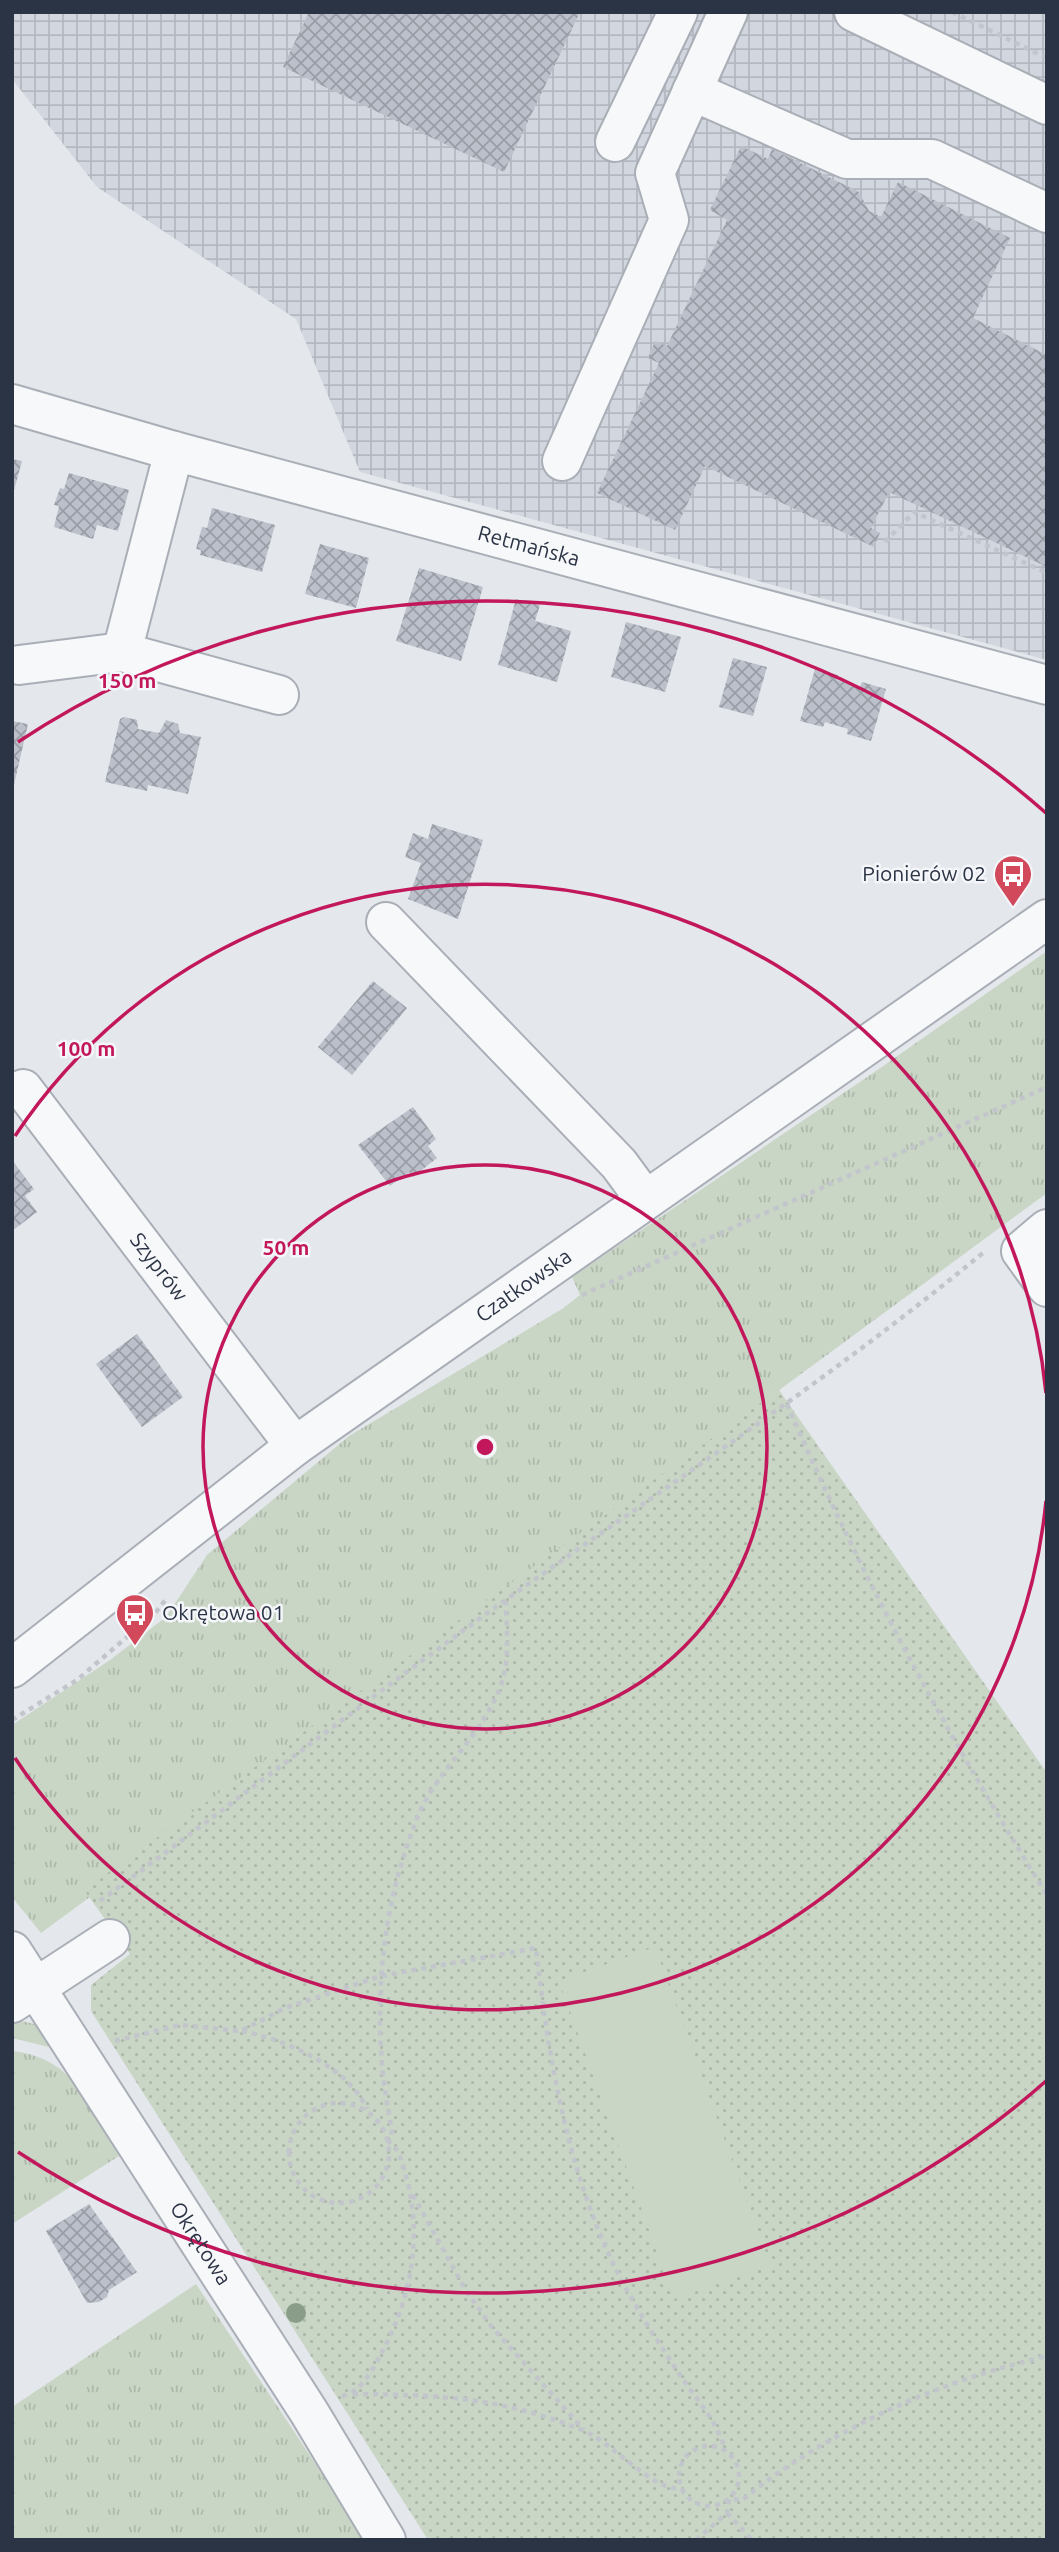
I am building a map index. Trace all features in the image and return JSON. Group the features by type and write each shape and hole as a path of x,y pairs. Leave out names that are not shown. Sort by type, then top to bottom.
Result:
{"street":[{"path":"615,142 678,12"},
{"path":"562,460 669,220 655,173 728,12"},
{"path":"854,12 1047,105"},
{"path":"692,90 848,159 932,159 1047,214"},
{"name":"Retmańska","path":"12,404 174,451 1047,685"},
{"path":"122,652 174,451"},
{"path":"19,665 122,652 279,695"},
{"name":"Czatkowska","path":"12,1668 295,1446 643,1198 1047,919"},
{"path":"386,922 619,1164 643,1198"},
{"name":"Szyprów","path":"23,1089 295,1446"},
{"path":"1021,1241 1047,1287"},
{"path":"25,1994 103,1921"},
{"name":"Okrętowa","path":"12,1951 25,1994 83,2059 309,2412 386,2540"}],"path":[{"path":"952,12 1047,58"},
{"path":"885,541 914,512 1047,573"},
{"path":"522,1286 564,1303 1047,1087"},
{"path":"103,1921 506,1600 787,1405 898,1323 1021,1241"},
{"path":"787,1405 863,1574 904,1654 984,1795 1047,1895"},
{"path":"12,1720 77,1680 156,1612 172,1591"},
{"path":"368,2111 351,2104 336,2102 307,2113 293,2132 289,2155 292,2171 300,2184 312,2195 327,2202 343,2203 359,2199 383,2179 388,2164 392,2130 379,2054 381,1976 394,1893 419,1814 455,1755 489,1708 505,1671 506,1600"},
{"path":"241,2031 285,2008 381,1976 536,1948 542,1999 570,2150 592,2209 612,2262 679,2374 722,2435 725,2452"},
{"path":"83,2059 111,2042 180,2025 241,2031 277,2040 310,2057 350,2086 377,2119 389,2141 397,2147 411,2192 465,2289 491,2326 584,2431 652,2477 674,2489 682,2489"},
{"path":"352,2394 372,2372 403,2309 411,2278 414,2230 411,2192"},
{"path":"696,2540 727,2513 729,2499 739,2481 736,2462 725,2452 703,2447 687,2456 679,2474 682,2489 691,2501 700,2505 711,2507 729,2499 742,2500 815,2447 913,2399 987,2370 1047,2356"},
{"path":"309,2412 329,2399 352,2394 472,2398 514,2407 584,2431"},
{"path":"727,2513 752,2540"}],"shaded area":[{"path":"12,12 1047,12 1047,660 360,472 296,319 97,187 12,79"}],"green space":[{"path":"1047,951 1047,1193 41,1933 12,1897 12,1725 110,1660 166,1617 207,1555 349,1436 562,1309 580,1295 572,1277 876,1071"},
{"path":"779,1390 1047,1773 1047,2540 428,2540 91,2011 91,1985 130,1954 84,1890"},
{"path":"655,1947 770,2265 674,2299 559,1981"},
{"path":"21,2021 35,2024 57,2049 12,2038 12,2024"},
{"path":"12,2051 52,2063 67,2074 90,2103 119,2156 12,2224"},
{"path":"196,2284 366,2540 12,2540 12,2407"}],"building":[{"path":"309,12 580,12 504,172 283,67"},
{"path":"741,146 768,159 772,149 859,192 869,211 881,217 898,182 1010,238 973,318 1047,355 1047,567 889,492 871,528 880,533 874,547 705,466 675,530 597,493 659,363 648,358 655,341 667,346 727,220 710,210"},
{"path":"12,459 22,461 13,494 12,494"},
{"path":"69,473 129,490 118,531 97,525 93,539 54,527 59,506 54,505 60,488 64,489"},
{"path":"212,508 275,525 262,572 200,555 201,550 196,549 202,527 207,528"},
{"path":"320,544 369,558 356,608 305,594"},
{"path":"419,568 483,587 461,661 396,641"},
{"path":"516,599 540,605 535,621 571,631 557,682 498,665"},
{"path":"626,622 681,637 665,692 611,677"},
{"path":"733,658 767,667 753,716 719,707"},
{"path":"815,669 838,675 837,680 860,687 862,682 886,689 871,741 847,734 848,729 825,722 823,727 800,721"},
{"path":"124,717 137,720 138,729 159,733 166,720 178,724 180,733 201,737 188,794 148,785 147,791 105,782 120,719"},
{"path":"12,721 28,724 13,789 12,789"},
{"path":"432,824 483,840 458,919 408,899 421,863 405,857 413,833 428,839"},
{"path":"373,981 407,1008 352,1075 318,1047"},
{"path":"413,1107 436,1139 428,1146 437,1158 413,1177 409,1172 390,1186 358,1145"},
{"path":"12,1160 34,1189 25,1196 37,1212 12,1231"},
{"path":"137,1334 183,1397 142,1427 96,1364"},
{"path":"89,2204 137,2272 109,2290 107,2297 99,2302 87,2303 46,2231"}],"place":[{"name":"Pionierów 02","path":"1013,908"},
{"name":"Okrętowa 01","path":"135,1647"}]}
